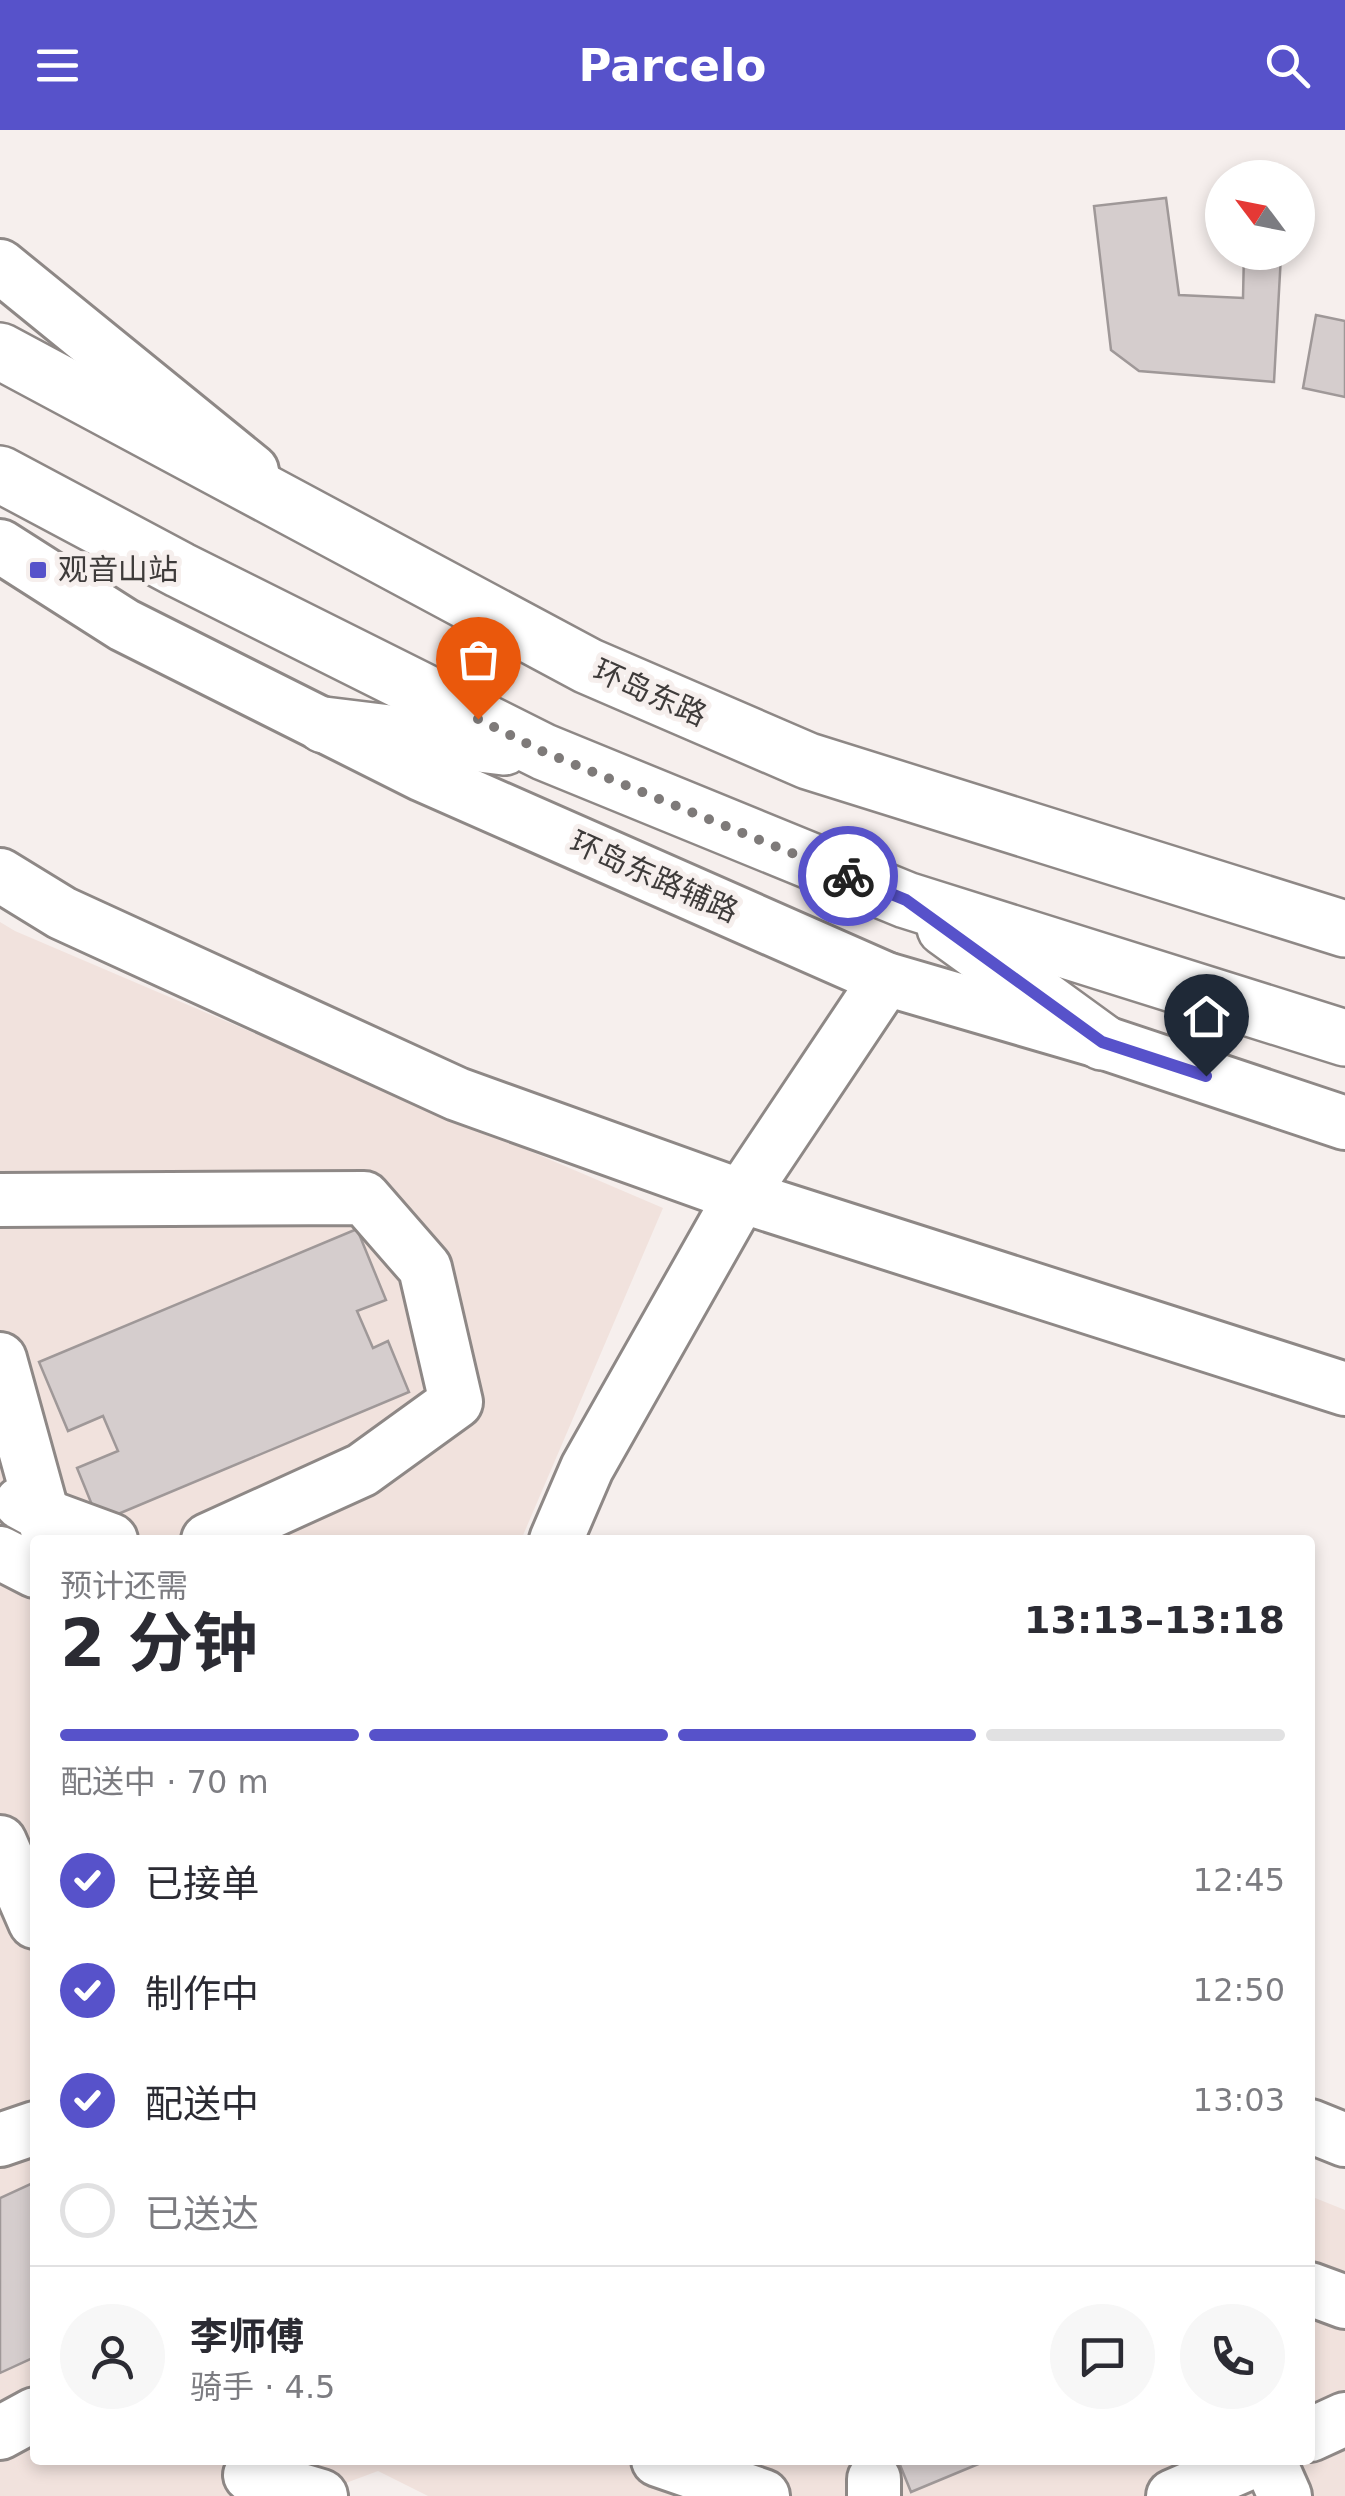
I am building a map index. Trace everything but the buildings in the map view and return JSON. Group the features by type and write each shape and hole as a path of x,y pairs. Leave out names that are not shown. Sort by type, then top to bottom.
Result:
{"main road":[{"name":"环岛东路","path":"0,351 588,666 808,761 1345,929"},
{"path":"0,474 180,570 544,752 906,900 1345,1038"},
{"path":"324,726 544,752"},
{"path":"906,900 1102,1042"}],"street":[{"path":"0,266 308,516"},
{"name":"环岛东路辅路","path":"0,546 124,625 423,775 886,979 1102,1042 1345,1122"},
{"path":"0,875 62,912 457,1094 741,1196 1345,1389"},
{"path":"558,1535 587,1468 741,1196 886,979"},
{"path":"0,1200 364,1198 425,1268 456,1402 362,1470 219,1535"},
{"path":"0,1359 31,1515 96,1535"},
{"path":"0,1553 30,1569"},
{"path":"0,1842 20,1910"},
{"path":"1315,2128 1345,2140"},
{"path":"0,2140 30,2130"},
{"path":"0,2432 30,2417"},
{"path":"1315,2433 1345,2419"},
{"path":"673,2465 763,2496"},
{"path":"1172,2496 1244,2465"},
{"path":"1271,2465 1285,2496"},
{"path":"248,2477 321,2496"}],"shaded area":[{"path":"0,922 663,1208 523,1535 30,1535 30,2465 1315,2465 1315,2198 1345,2210 1345,2496 428,2496 378,2471 311,2496 0,2496"}],"way so far":[{"path":"478,719 544,752 848,876"}],"place":[{"name":"观音山站","path":"38,570"}],"route":[{"path":"848,876 906,900 1102,1042 1206,1076"}]}
